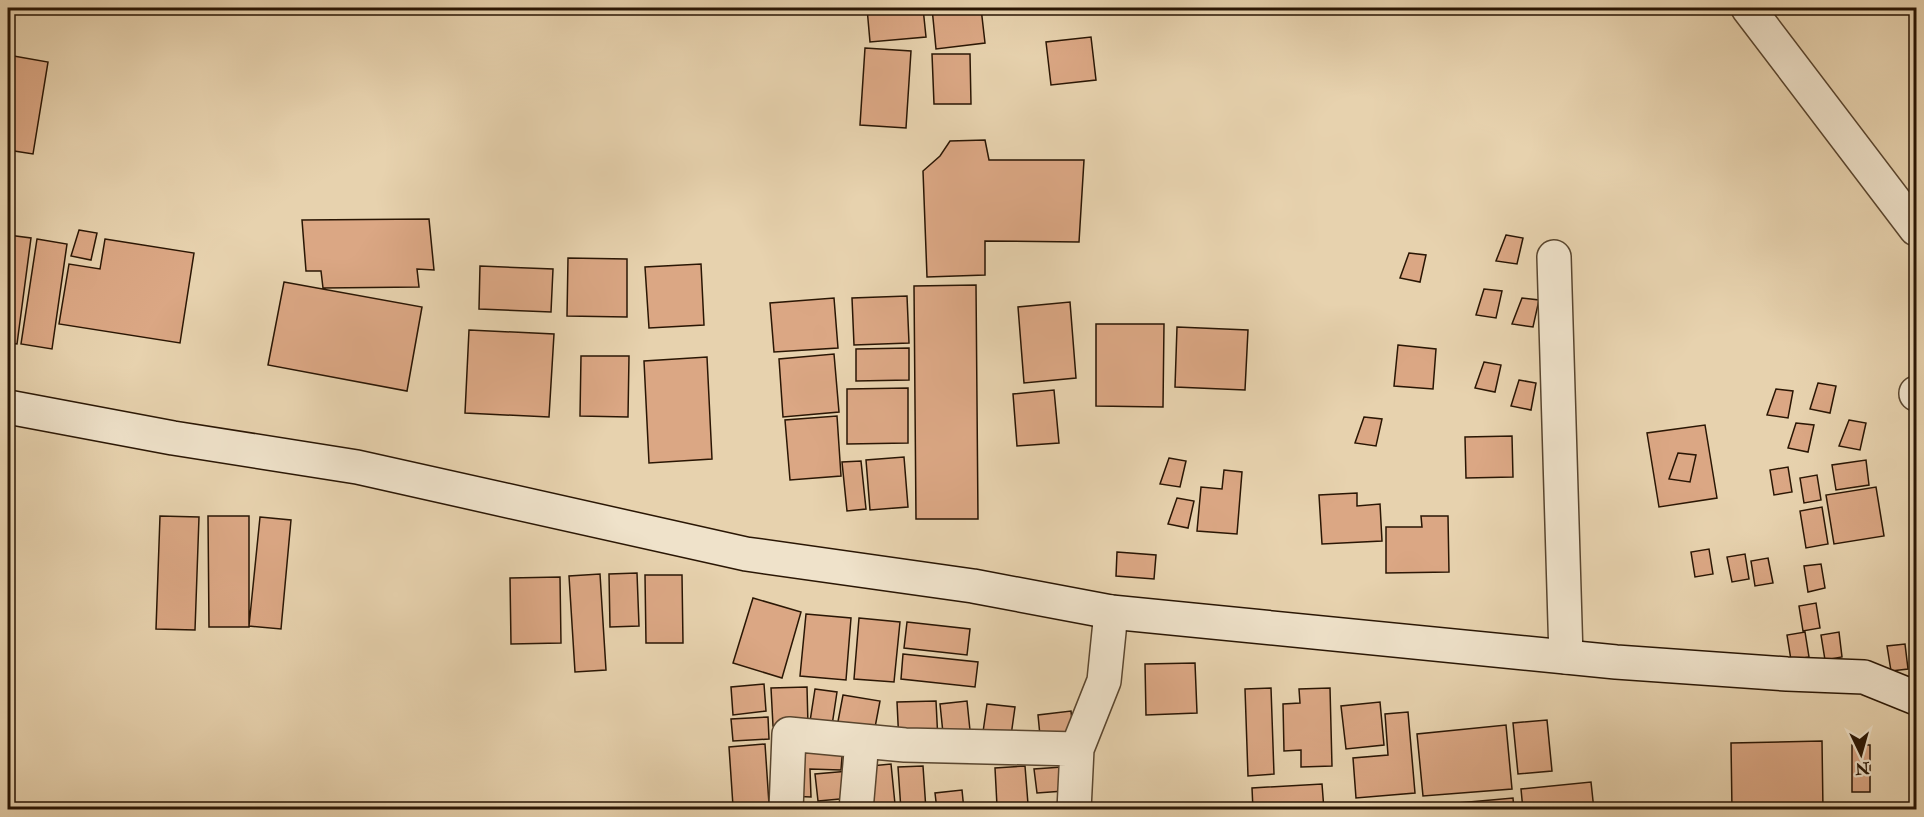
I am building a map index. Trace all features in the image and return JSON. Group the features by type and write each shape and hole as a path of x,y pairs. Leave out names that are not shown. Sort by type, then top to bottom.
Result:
{"main road":[{"path":"1749,8 1917,229"},
{"path":"1554,257 1566,657"},
{"path":"8,407 173,438 357,467 747,554 973,586 1111,612 1566,657 1776,674 1864,677 1917,698"},
{"path":"1074,810 1077,749 1104,681 1111,612"},
{"path":"786,810 789,734 905,745 1077,749"},
{"path":"856,810 862,741"}],"building":[{"path":"867,8 923,8 926,37 870,42"},
{"path":"932,8 981,8 985,43 936,49"},
{"path":"1091,37 1096,80 1051,85 1046,42"},
{"path":"865,48 911,51 906,128 860,125"},
{"path":"932,54 970,54 971,104 934,104"},
{"path":"8,55 48,62 33,154 8,150"},
{"path":"985,140 989,160 1084,160 1079,242 985,241 985,275 927,277 923,171 940,156 950,141"},
{"path":"429,219 434,270 417,269 419,287 323,288 321,271 306,271 302,220"},
{"path":"79,230 97,233 91,260 71,256"},
{"path":"8,235 31,238 17,344 8,343"},
{"path":"1506,235 1523,238 1517,264 1496,261"},
{"path":"37,239 67,244 52,349 21,344"},
{"path":"105,239 194,253 180,343 59,324 69,264 100,269"},
{"path":"1409,253 1426,255 1420,282 1400,278"},
{"path":"568,258 627,259 627,317 567,316"},
{"path":"701,264 704,325 649,328 645,267"},
{"path":"480,266 553,269 551,312 479,309"},
{"path":"284,282 422,307 407,391 268,365"},
{"path":"976,285 978,519 916,519 914,286"},
{"path":"1484,289 1502,291 1496,318 1476,315"},
{"path":"907,296 909,343 854,345 852,298"},
{"path":"834,298 838,348 774,352 770,303"},
{"path":"1522,298 1539,300 1533,327 1512,324"},
{"path":"1070,302 1076,378 1024,383 1018,307"},
{"path":"1096,324 1164,324 1163,407 1096,406"},
{"path":"1177,327 1248,330 1245,390 1175,387"},
{"path":"469,330 554,334 549,417 465,413"},
{"path":"1398,345 1436,349 1433,389 1394,386"},
{"path":"909,348 909,380 856,381 856,349"},
{"path":"834,354 839,412 783,417 779,359"},
{"path":"581,356 629,356 628,417 580,416"},
{"path":"707,357 712,459 649,463 644,361"},
{"path":"1484,362 1501,365 1495,392 1475,388"},
{"path":"1519,380 1536,383 1531,410 1511,406"},
{"path":"1818,383 1836,386 1830,413 1810,409"},
{"path":"908,388 908,443 847,444 847,389"},
{"path":"1776,389 1793,391 1788,418 1767,415"},
{"path":"1054,390 1059,443 1017,446 1013,394"},
{"path":"837,416 841,476 790,480 785,420"},
{"path":"1364,417 1382,419 1376,446 1355,443"},
{"path":"1849,420 1866,423 1860,450 1839,446"},
{"path":"1796,423 1814,425 1808,452 1788,448"},
{"path":"1705,425 1717,498 1659,507 1647,433"},
{"path":"1512,436 1513,477 1466,478 1465,437"},
{"path":"1678,453 1696,455 1690,482 1669,479"},
{"path":"904,457 908,507 870,510 866,460"},
{"path":"1169,458 1186,461 1180,487 1160,484"},
{"path":"1866,460 1869,485 1836,490 1832,465"},
{"path":"861,461 866,509 847,511 842,462"},
{"path":"1788,467 1792,492 1774,495 1770,470"},
{"path":"1224,470 1242,472 1237,534 1197,531 1201,487 1222,489"},
{"path":"1817,475 1821,500 1804,503 1800,478"},
{"path":"1876,487 1884,536 1834,544 1826,495"},
{"path":"1357,493 1357,506 1380,504 1382,541 1322,544 1319,495"},
{"path":"1177,498 1194,501 1188,528 1168,524"},
{"path":"1822,507 1828,544 1806,548 1800,511"},
{"path":"160,516 199,517 195,630 156,629"},
{"path":"208,516 249,516 249,627 209,627"},
{"path":"1421,516 1448,516 1449,572 1386,573 1386,527 1422,527"},
{"path":"260,517 291,520 281,629 249,626"},
{"path":"1709,549 1713,574 1695,577 1691,552"},
{"path":"1117,552 1156,555 1154,579 1116,576"},
{"path":"1745,554 1749,579 1732,582 1727,557"},
{"path":"1768,558 1773,583 1755,586 1751,561"},
{"path":"1821,564 1825,588 1808,592 1804,566"},
{"path":"637,573 639,626 610,627 609,574"},
{"path":"600,574 606,670 575,672 569,576"},
{"path":"645,575 682,575 683,643 646,643"},
{"path":"560,577 561,643 511,644 510,578"},
{"path":"753,598 801,612 782,678 733,663"},
{"path":"1816,603 1820,628 1803,631 1799,606"},
{"path":"806,614 851,618 846,680 800,676"},
{"path":"859,618 900,622 894,682 854,679"},
{"path":"907,622 970,629 967,655 904,648"},
{"path":"1805,632 1809,657 1791,660 1787,635"},
{"path":"1839,632 1842,657 1825,660 1821,635"},
{"path":"1905,644 1908,669 1891,671 1887,646"},
{"path":"903,654 978,662 975,687 901,679"},
{"path":"1195,663 1197,713 1146,715 1145,664"},
{"path":"764,684 766,711 733,715 731,687"},
{"path":"807,687 808,726 773,726 771,688"},
{"path":"1271,688 1274,774 1248,776 1245,689"},
{"path":"1330,688 1332,766 1301,767 1301,750 1284,751 1283,704 1300,703 1299,689"},
{"path":"815,689 837,692 831,732 809,728"},
{"path":"843,695 880,701 873,738 836,732"},
{"path":"936,701 938,741 899,743 897,702"},
{"path":"967,701 971,740 944,743 940,704"},
{"path":"1380,702 1384,745 1346,749 1341,706"},
{"path":"987,704 1015,707 1010,743 982,739"},
{"path":"1071,711 1074,742 1041,746 1038,715"},
{"path":"1408,712 1415,793 1356,798 1353,758 1388,755 1385,714"},
{"path":"768,717 769,739 733,741 731,719"},
{"path":"1547,720 1552,771 1518,774 1513,723"},
{"path":"1506,725 1512,789 1423,796 1417,734"},
{"path":"791,741 843,745 841,770 810,769 811,797 788,796"},
{"path":"1822,741 1823,810 1732,810 1731,743"},
{"path":"765,744 769,804 733,806 729,747"},
{"path":"1852,745 1870,745 1870,792 1852,792"},
{"path":"891,764 895,804 864,807 860,767"},
{"path":"923,766 926,810 901,810 898,767"},
{"path":"1025,766 1028,804 997,806 995,768"},
{"path":"1062,767 1064,791 1037,793 1034,769"},
{"path":"849,771 851,798 818,801 815,774"},
{"path":"1591,782 1594,810 1523,810 1521,789"},
{"path":"1322,784 1324,810 1253,810 1252,788"},
{"path":"962,790 964,810 937,810 935,793"},
{"path":"1513,798 1514,810 1458,810 1458,803"},
{"path":"804,806 847,807 847,810 804,810"}]}
